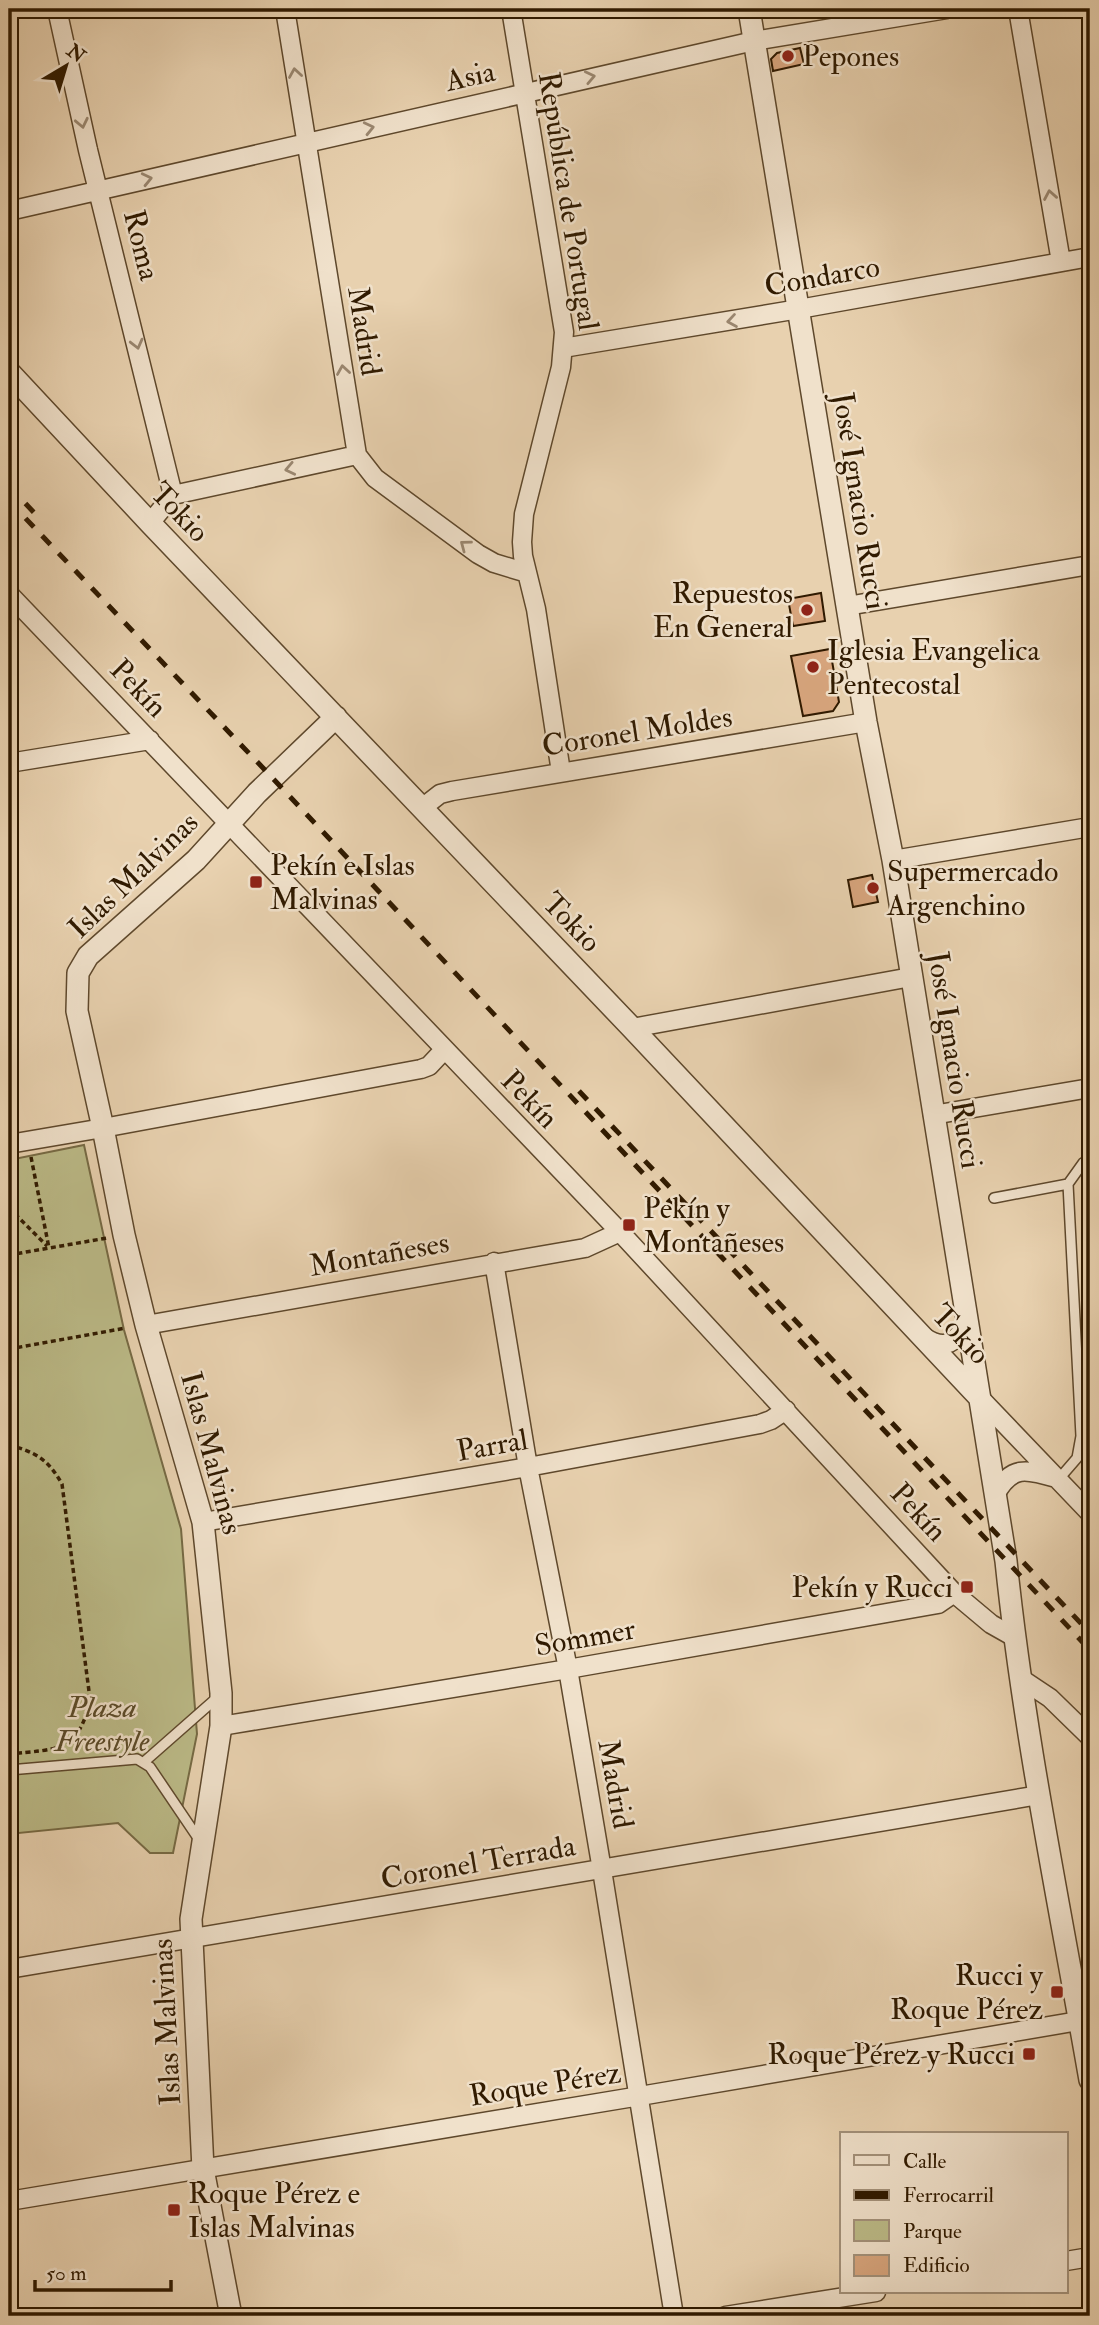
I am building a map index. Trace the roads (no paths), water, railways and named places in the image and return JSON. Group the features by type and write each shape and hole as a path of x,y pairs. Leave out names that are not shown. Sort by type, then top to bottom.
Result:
{"street":[{"name":"Roma","path":"57,9 88,150 173,495"},
{"name":"Madrid","path":"285,9 357,455"},
{"name":"República de Portugal","path":"511,9 564,348 524,514 522,542 536,609 561,772"},
{"name":"José Ignacio Rucci","path":"749,9 866,722 893,860 1006,1561 1014,1637 1039,1795 1085,2019 1090,2080"},
{"name":"Asia","path":"9,211 754,41 947,9"},
{"path":"1018,9 1061,262"},
{"name":"Condarco","path":"564,348 1090,257"},
{"name":"Tokio","path":"9,372 1090,1513"},
{"path":"150,523 173,495 357,455 375,478 478,554 494,563 527,573"},
{"path":"847,606 1090,565"},
{"name":"Pekín","path":"9,594 620,1232 954,1593 991,1624 1014,1637"},
{"name":"Islas Malvinas","path":"231,2316 206,2196 203,2168 191,1919 221,1726 221,1693 203,1522 146,1325 124,1235 76,1011 78,973 88,956 196,860 257,793 336,717"},
{"name":"Coronel Moldes","path":"422,808 440,794 452,791 866,722"},
{"path":"9,763 150,740"},
{"path":"893,860 1090,827"},
{"path":"632,1028 911,977"},
{"path":"9,1144 421,1069 429,1066 444,1050"},
{"path":"933,1115 1090,1088"},
{"name":"Montañeses","path":"146,1325 585,1248 620,1232"},
{"name":"Madrid","path":"494,1262 528,1467 568,1669 674,2316"},
{"path":"921,1335 937,1345 944,1344 960,1336 967,1322"},
{"name":"Parral","path":"203,1522 528,1467 760,1424 786,1410"},
{"path":"995,1495 1002,1482 1021,1471 1057,1479"},
{"name":"Sommer","path":"221,1726 938,1604 954,1593"},
{"path":"1020,1678 1050,1698 1090,1737"},
{"name":"Coronel Terrada","path":"9,1969 1039,1795"},
{"name":"Roque Pérez","path":"9,2201 1085,2019"},
{"path":"1068,2261 1090,2257"},
{"path":"725,2316 863,2294"}],"lane":[{"path":"1057,1479 1077,1458 1081,1436 1068,1184 1083,1163 1090,1159"},
{"path":"994,1198 1068,1184"},
{"path":"144,1762 221,1693"},
{"path":"9,1770 130,1758 144,1762 202,1845"}],"railway":[{"path":"9,486 41,520"},
{"path":"9,501 1090,1650"},
{"path":"579,1091 1090,1633"}],"place":[{"name":"Pepones","path":"788,56"},
{"name":"Repuestos En General","path":"807,610"},
{"name":"Iglesia Evangelica Pentecostal","path":"813,667"},
{"name":"Pekín e Islas Malvinas","path":"256,882"},
{"name":"Supermercado Argenchino","path":"873,888"},
{"name":"Pekín y Montañeses","path":"629,1225"},
{"name":"Pekín y Rucci","path":"967,1587"},
{"name":"Rucci y Roque Pérez","path":"1057,1992"},
{"name":"Roque Pérez y Rucci","path":"1029,2054"},
{"name":"Roque Pérez e Islas Malvinas","path":"174,2210"}],"park label":[{"name":"Plaza Freestyle","path":"102,1724"}]}
